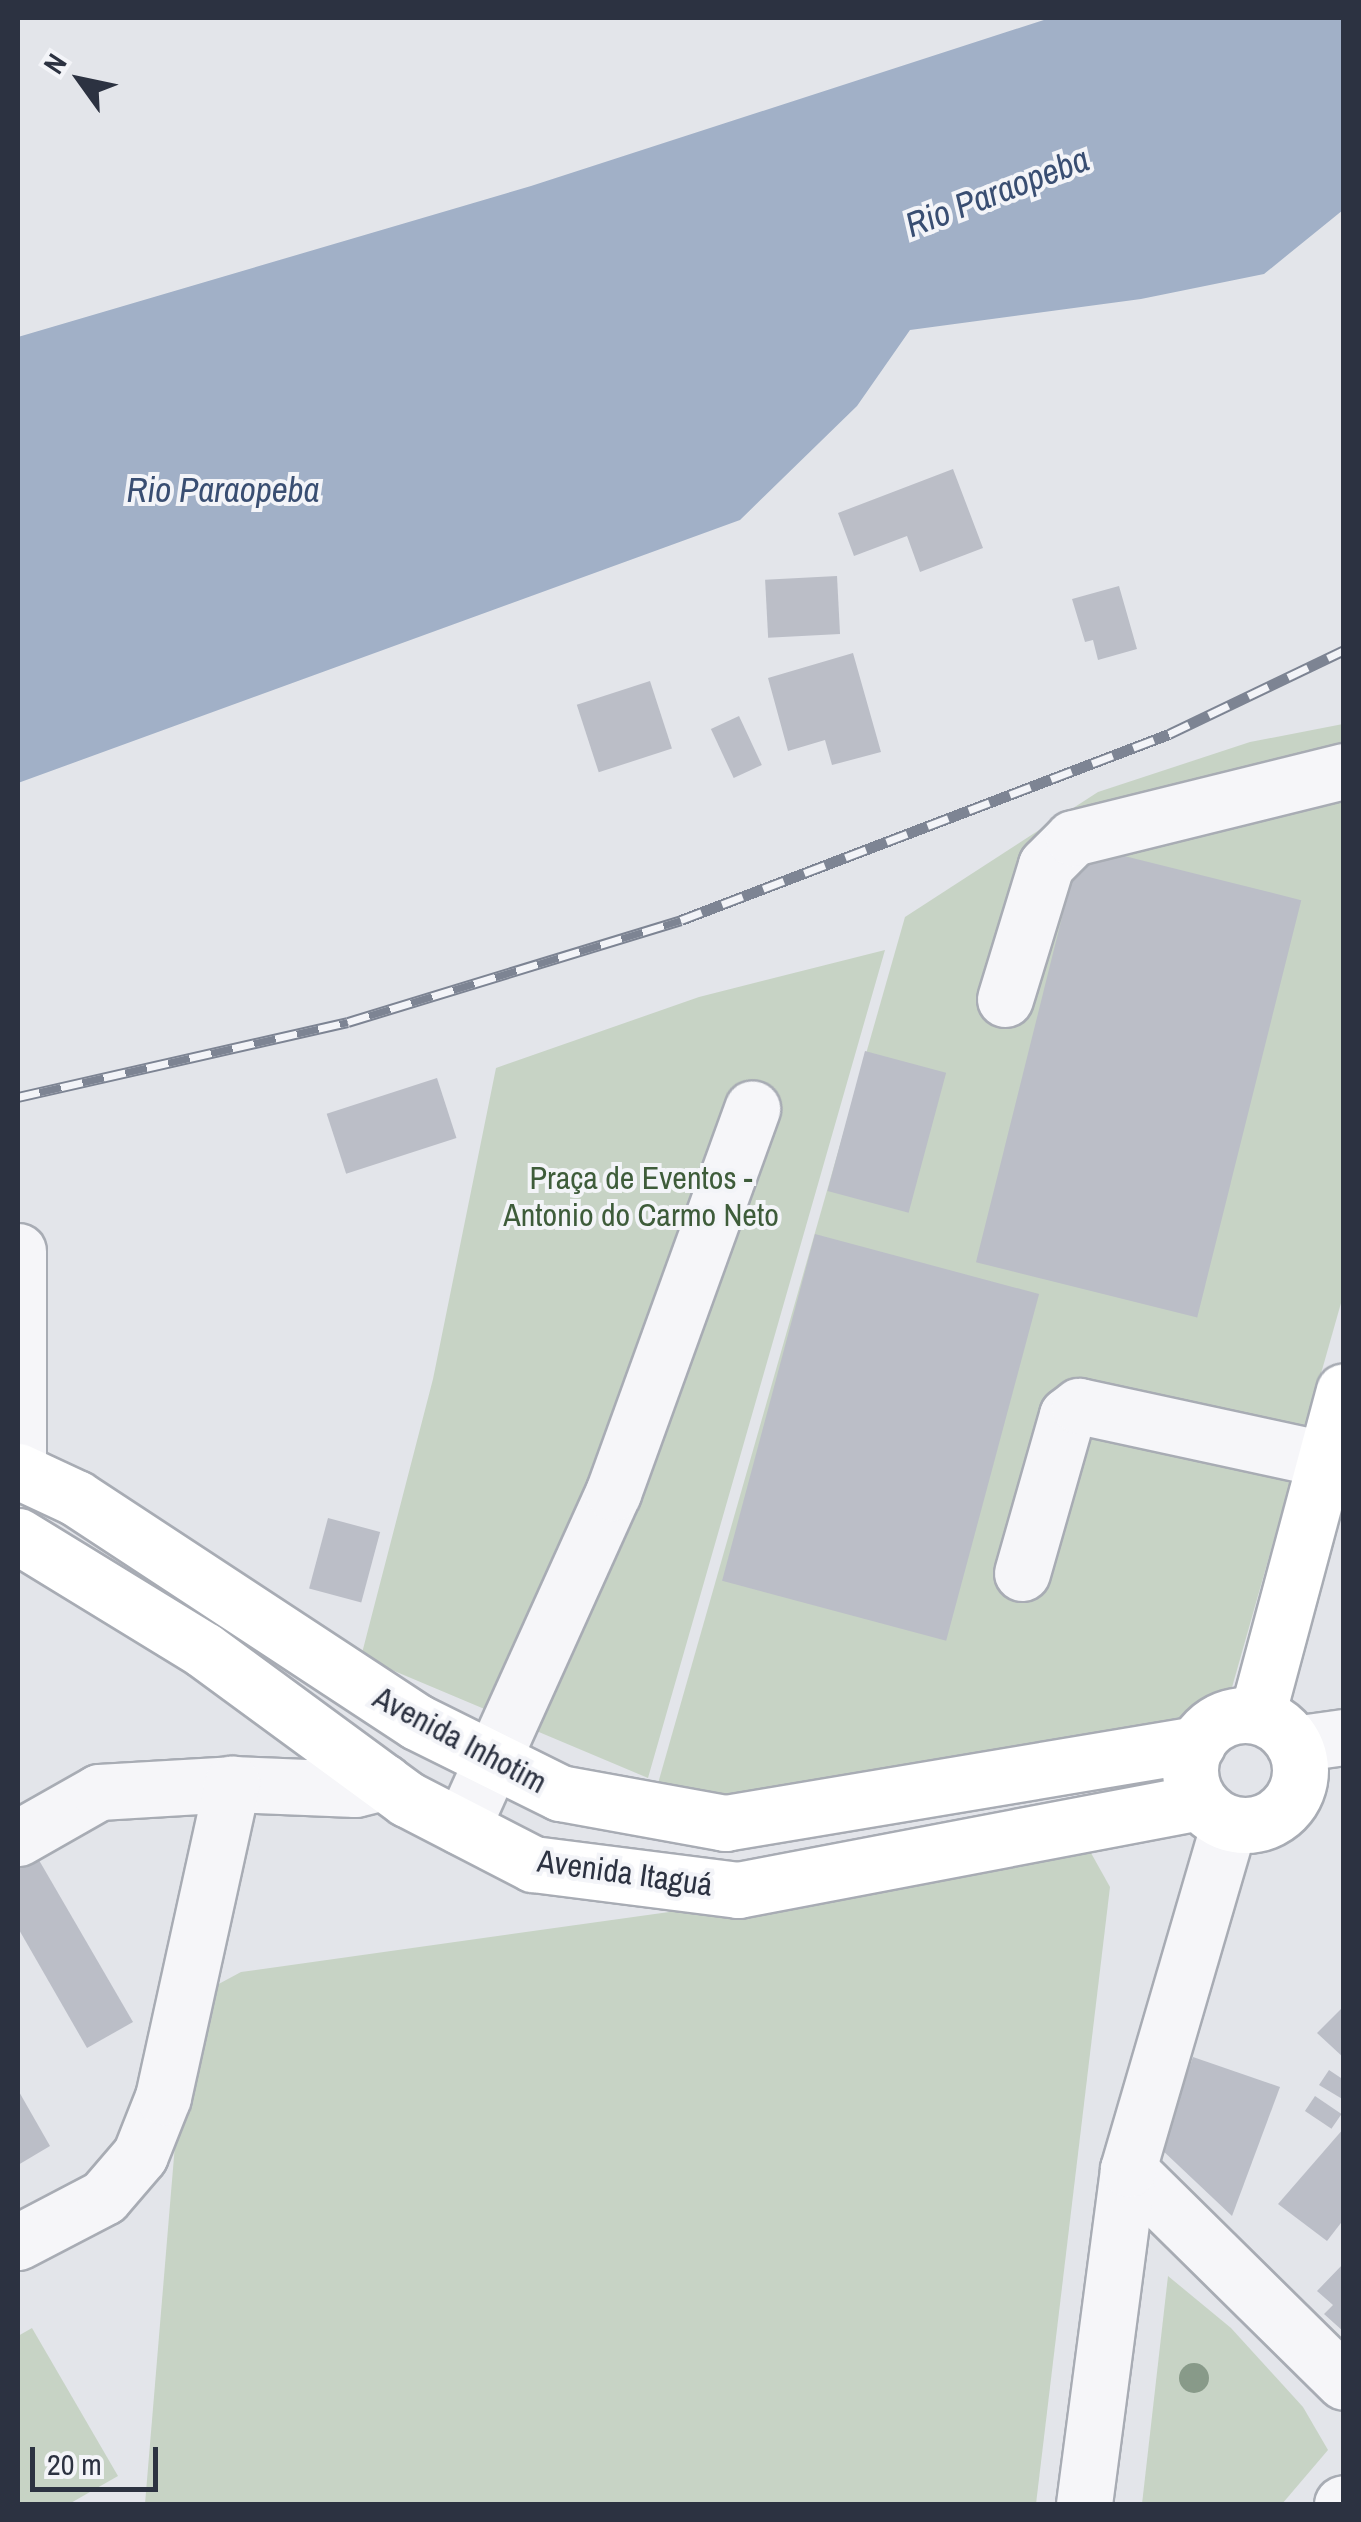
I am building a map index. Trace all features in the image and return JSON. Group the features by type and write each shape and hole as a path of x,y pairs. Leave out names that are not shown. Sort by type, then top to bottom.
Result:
{"main road":[{"name":"Avenida Itaguá","path":"18,1536 204,1650 384,1782 532,1864 738,1890 1215,1813 1266,1821 1282,1812 1300,1780 1295,1731 1325,1459 1344,1391"},
{"name":"Avenida Inhotim","path":"18,1471 76,1498 418,1722 494,1764 560,1792 725,1824 1197,1744"},
{"name":"Avenida Itaguá","path":"1295,1731 1344,1518"},
{"path":"1215,1813 1190,1774 1197,1744 1222,1719 1295,1731"},
{"path":"384,1782 418,1722"}],"street":[{"path":"1005,999 1046,865 1073,838 1344,772"},
{"path":"462,1827 494,1764 613,1493 752,1108"},
{"path":"18,1251 18,1471"},
{"path":"1022,1572 1067,1415 1078,1406 1325,1459"},
{"path":"18,1838 99,1792 232,1784 356,1789 384,1782"},
{"path":"18,2242 104,2197 140,2155 163,2097 232,1784"},
{"path":"1084,2504 1128,2169 1215,1813"},
{"path":"1128,2169 1344,2382"}],"green space":[{"path":"1343,724 1343,1296 1227,1705 1178,1734 734,1798 655,1794 905,917 1098,792 1250,742"},
{"name":"Praça de Eventos - Antonio do Carmo Neto","path":"885,950 648,1778 361,1657 433,1379 496,1068 699,997"},
{"path":"1091,1853 1110,1887 1036,2504 145,2504 187,2001 241,1972"},
{"path":"1168,2276 1231,2328 1303,2407 1328,2450 1282,2504 1142,2504"},
{"path":"32,2328 118,2476 69,2504 18,2504 18,2336"}],"water":[{"name":"Rio Paraopeba","path":"1050,18 1343,18 1343,210 1264,274 1141,299 910,330 857,406 740,520 18,783 18,337 531,186"}],"building":[{"path":"953,469 983,548 920,572 907,536 854,556 838,513"},
{"path":"837,576 840,634 768,638 765,580"},
{"path":"1119,586 1137,649 1098,660 1093,640 1085,642 1072,599"},
{"path":"853,653 881,752 832,765 825,740 788,751 768,678"},
{"path":"650,681 672,749 599,772 577,705"},
{"path":"739,716 762,765 734,778 711,729"},
{"path":"1080,845 1301,900 1197,1317 976,1262"},
{"path":"865,1051 946,1073 909,1213 827,1191"},
{"path":"437,1078 456,1138 346,1174 327,1114"},
{"path":"815,1234 1039,1294 946,1641 722,1581"},
{"path":"328,1518 380,1532 361,1602 309,1589"},
{"path":"36,1855 133,2022 87,2048 18,1928 18,1866"},
{"path":"1344,2006 1344,2058 1317,2033"},
{"path":"1193,2057 1280,2087 1232,2216 1160,2148"},
{"path":"1329,2070 1344,2080 1344,2100 1319,2085"},
{"path":"18,2090 50,2146 18,2165"},
{"path":"1315,2096 1342,2114 1331,2129 1305,2111"},
{"path":"1344,2128 1344,2219 1327,2241 1278,2204"},
{"path":"1344,2263 1344,2332 1324,2314 1333,2305 1317,2291"}],"railway":[{"path":"18,1097 348,1022 681,920 1169,734 1344,650"}]}
